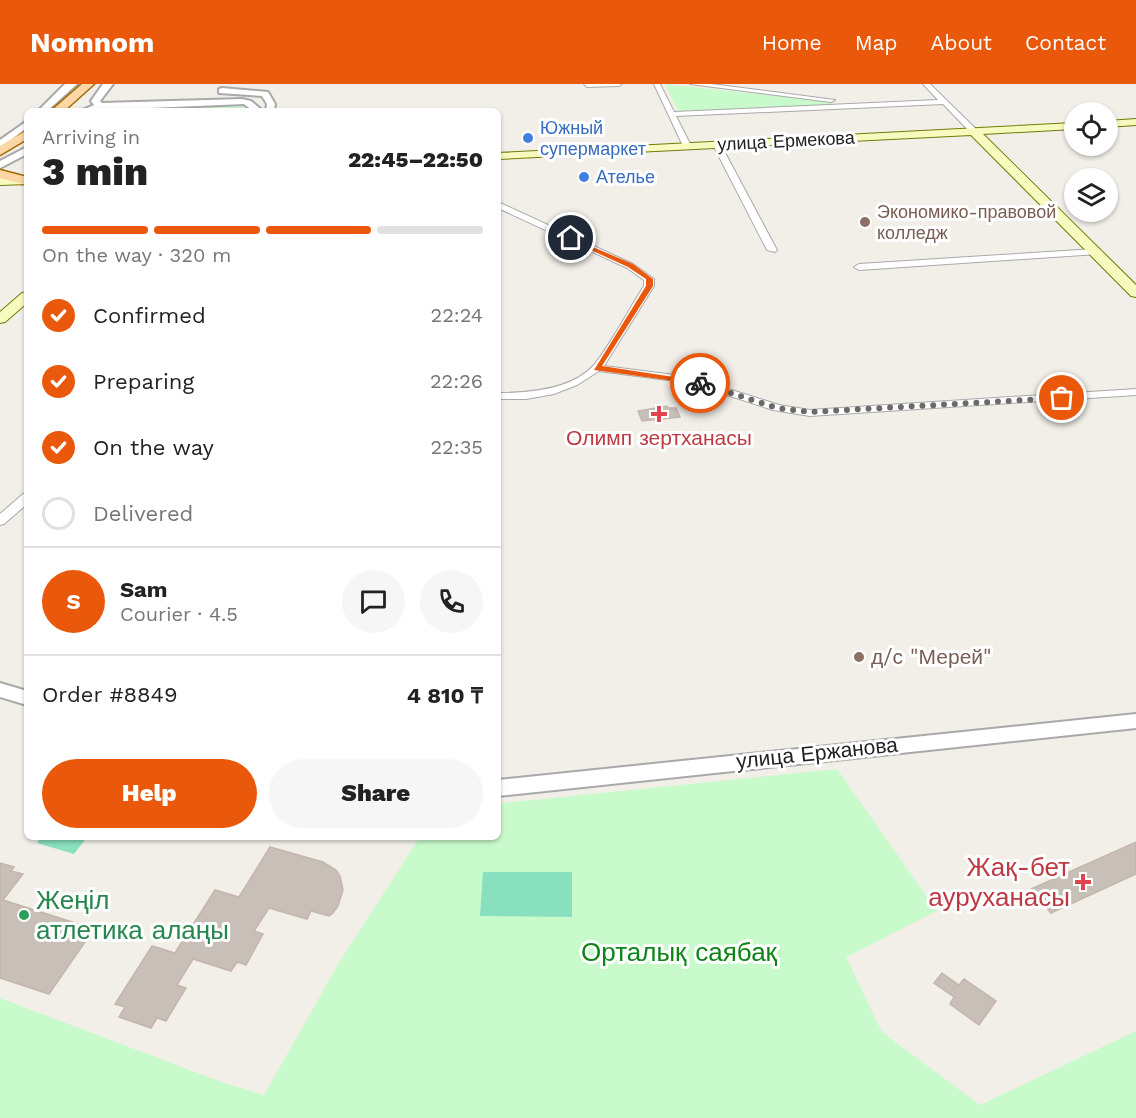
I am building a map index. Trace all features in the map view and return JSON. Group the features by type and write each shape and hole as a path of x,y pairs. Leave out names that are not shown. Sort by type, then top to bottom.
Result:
{"main road":[{"path":"61,108 89,84"},
{"path":"72,108 103,85"},
{"path":"1118,123 1136,122"},
{"name":"улица Ермекова","path":"501,156 1064,126"},
{"path":"974,131 1136,293"},
{"path":"0,153 24,136"},
{"path":"0,153 24,147"},
{"path":"0,174 24,180"},
{"path":"0,183 24,180"},
{"path":"0,319 24,299"}],"street":[{"path":"587,85 620,84"},
{"path":"657,84 687,146"},
{"path":"693,84 862,105"},
{"path":"772,93 778,84"},
{"path":"926,84 974,131"},
{"path":"45,108 68,85"},
{"path":"103,85 95,101 99,105 108,106"},
{"path":"211,103 220,98 223,87 264,94 271,104 270,108"},
{"path":"253,92 239,97 255,108"},
{"path":"93,108 245,102 267,98"},
{"path":"670,114 945,102"},
{"path":"0,153 24,127"},
{"path":"717,145 772,250"},
{"path":"0,165 24,147"},
{"path":"501,206 630,266 649,279 649,286 597,368 571,385 555,392 531,397 501,396"},
{"path":"859,267 1095,252"},
{"path":"597,368 691,380 777,408 810,412 1136,392"},
{"path":"0,521 24,500"},
{"path":"0,690 24,697"},
{"name":"улица Ержанова","path":"501,788 1136,721"}],"green space":[{"path":"665,84 831,102 833,105 678,111"},
{"path":"244,106 244,108 186,108"},
{"name":"Орталық саябақ","path":"837,769 937,911 846,957 882,1032 980,1105 1136,1031 1136,1118 0,1118 0,998 224,1083 264,1095 340,961 418,840 501,840 502,803"},
{"path":"39,840 85,840 74,854 37,843"},
{"path":"483,872 572,872 572,917 480,916"}],"building":[{"name":"Олимп зертханасы","path":"667,406 676,408 680,417 642,421 638,411"},
{"name":"Жақ-бет ауруханасы","path":"1136,842 1136,874 1051,913 1031,889"},
{"path":"270,847 323,862 336,870 343,890 333,913 329,916 311,911 307,919 269,908 254,931 263,934 246,965 237,962 231,971 193,959 177,985 186,988 166,1021 157,1018 151,1028 119,1017 125,1007 115,1004 152,946 175,953 215,890 239,897"},
{"name":"Жеңіл атлетика алаңы","path":"0,863 14,867 11,871 23,874 3,900 94,929 49,994 0,978"},
{"path":"942,973 959,985 964,979 996,1001 979,1025 950,1004 954,997 934,983"}],"way so far":[{"path":"700,383 777,408 802,412 1062,398"}],"place":[{"name":"Южный супермаркет","path":"528,138"},
{"name":"Ателье","path":"584,177"},
{"name":"Экономико-правовой колледж","path":"865,222"},
{"name":"Олимп зертханасы","path":"659,414"},
{"name":"д/с \"Мерей\"","path":"859,657"},
{"name":"Жақ-бет ауруханасы","path":"1083,882"},
{"name":"Жеңіл атлетика алаңы","path":"24,915"}],"route":[{"path":"571,238 644,273 649,279 649,286 597,368 700,383"}]}
